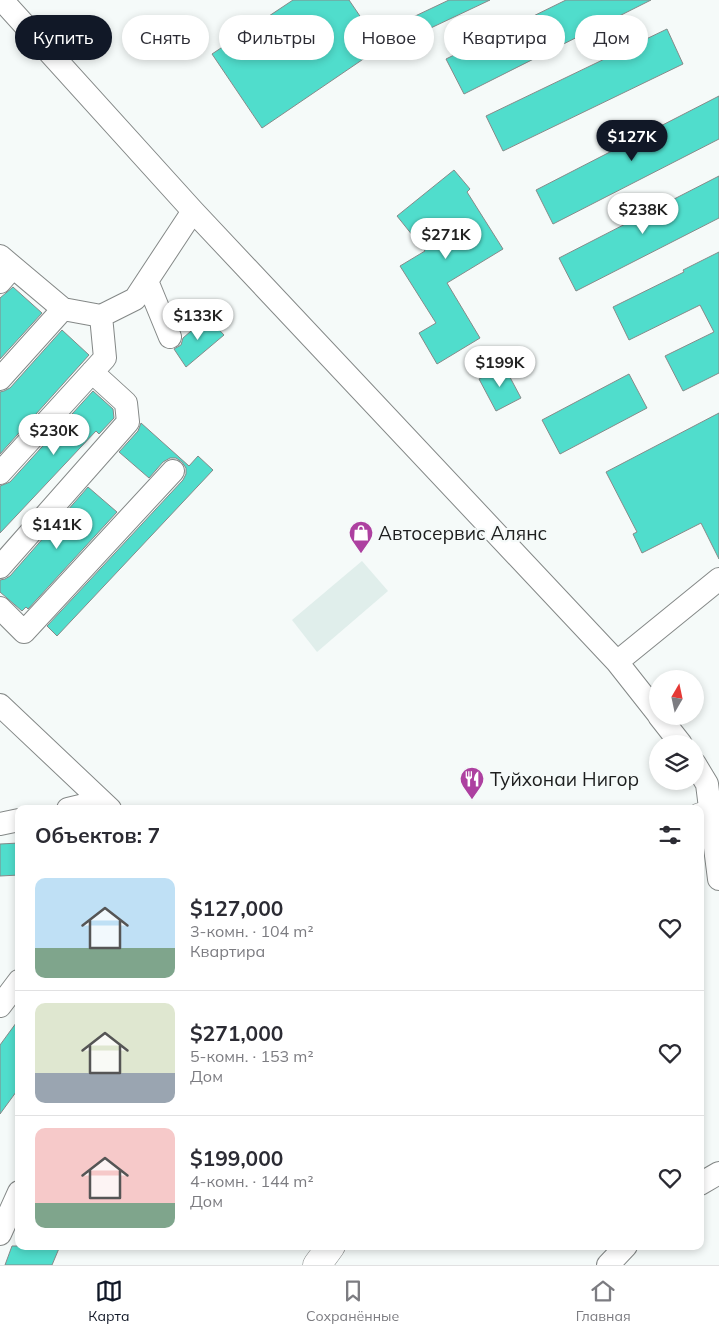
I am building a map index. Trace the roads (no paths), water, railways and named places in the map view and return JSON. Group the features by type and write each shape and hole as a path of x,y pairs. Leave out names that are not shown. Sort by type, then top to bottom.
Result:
{"main road":[{"path":"317,1265 328,1250"}],"street":[{"path":"1,0 193,211 616,662 649,704"},
{"path":"4,268 63,309 101,316 135,300 193,211"},
{"path":"147,281 170,337"},
{"path":"0,379 63,309"},
{"path":"0,472 105,358 101,316"},
{"path":"0,567 128,422 126,403 92,372"},
{"path":"0,608 24,632 173,471"},
{"path":"616,662 719,579"},
{"path":"0,705 106,805"},
{"path":"666,725 674,735"},
{"path":"704,779 707,784 719,879"},
{"path":"0,824 15,821"},
{"path":"0,1006 15,986"},
{"path":"704,1182 719,1173"},
{"path":"0,1234 15,1201"},
{"path":"608,1265 622,1250"}],"place":[{"name":"Автосервис Алянс","path":"361,554"},
{"name":"Туйхонаи Нигор","path":"472,800"}]}
